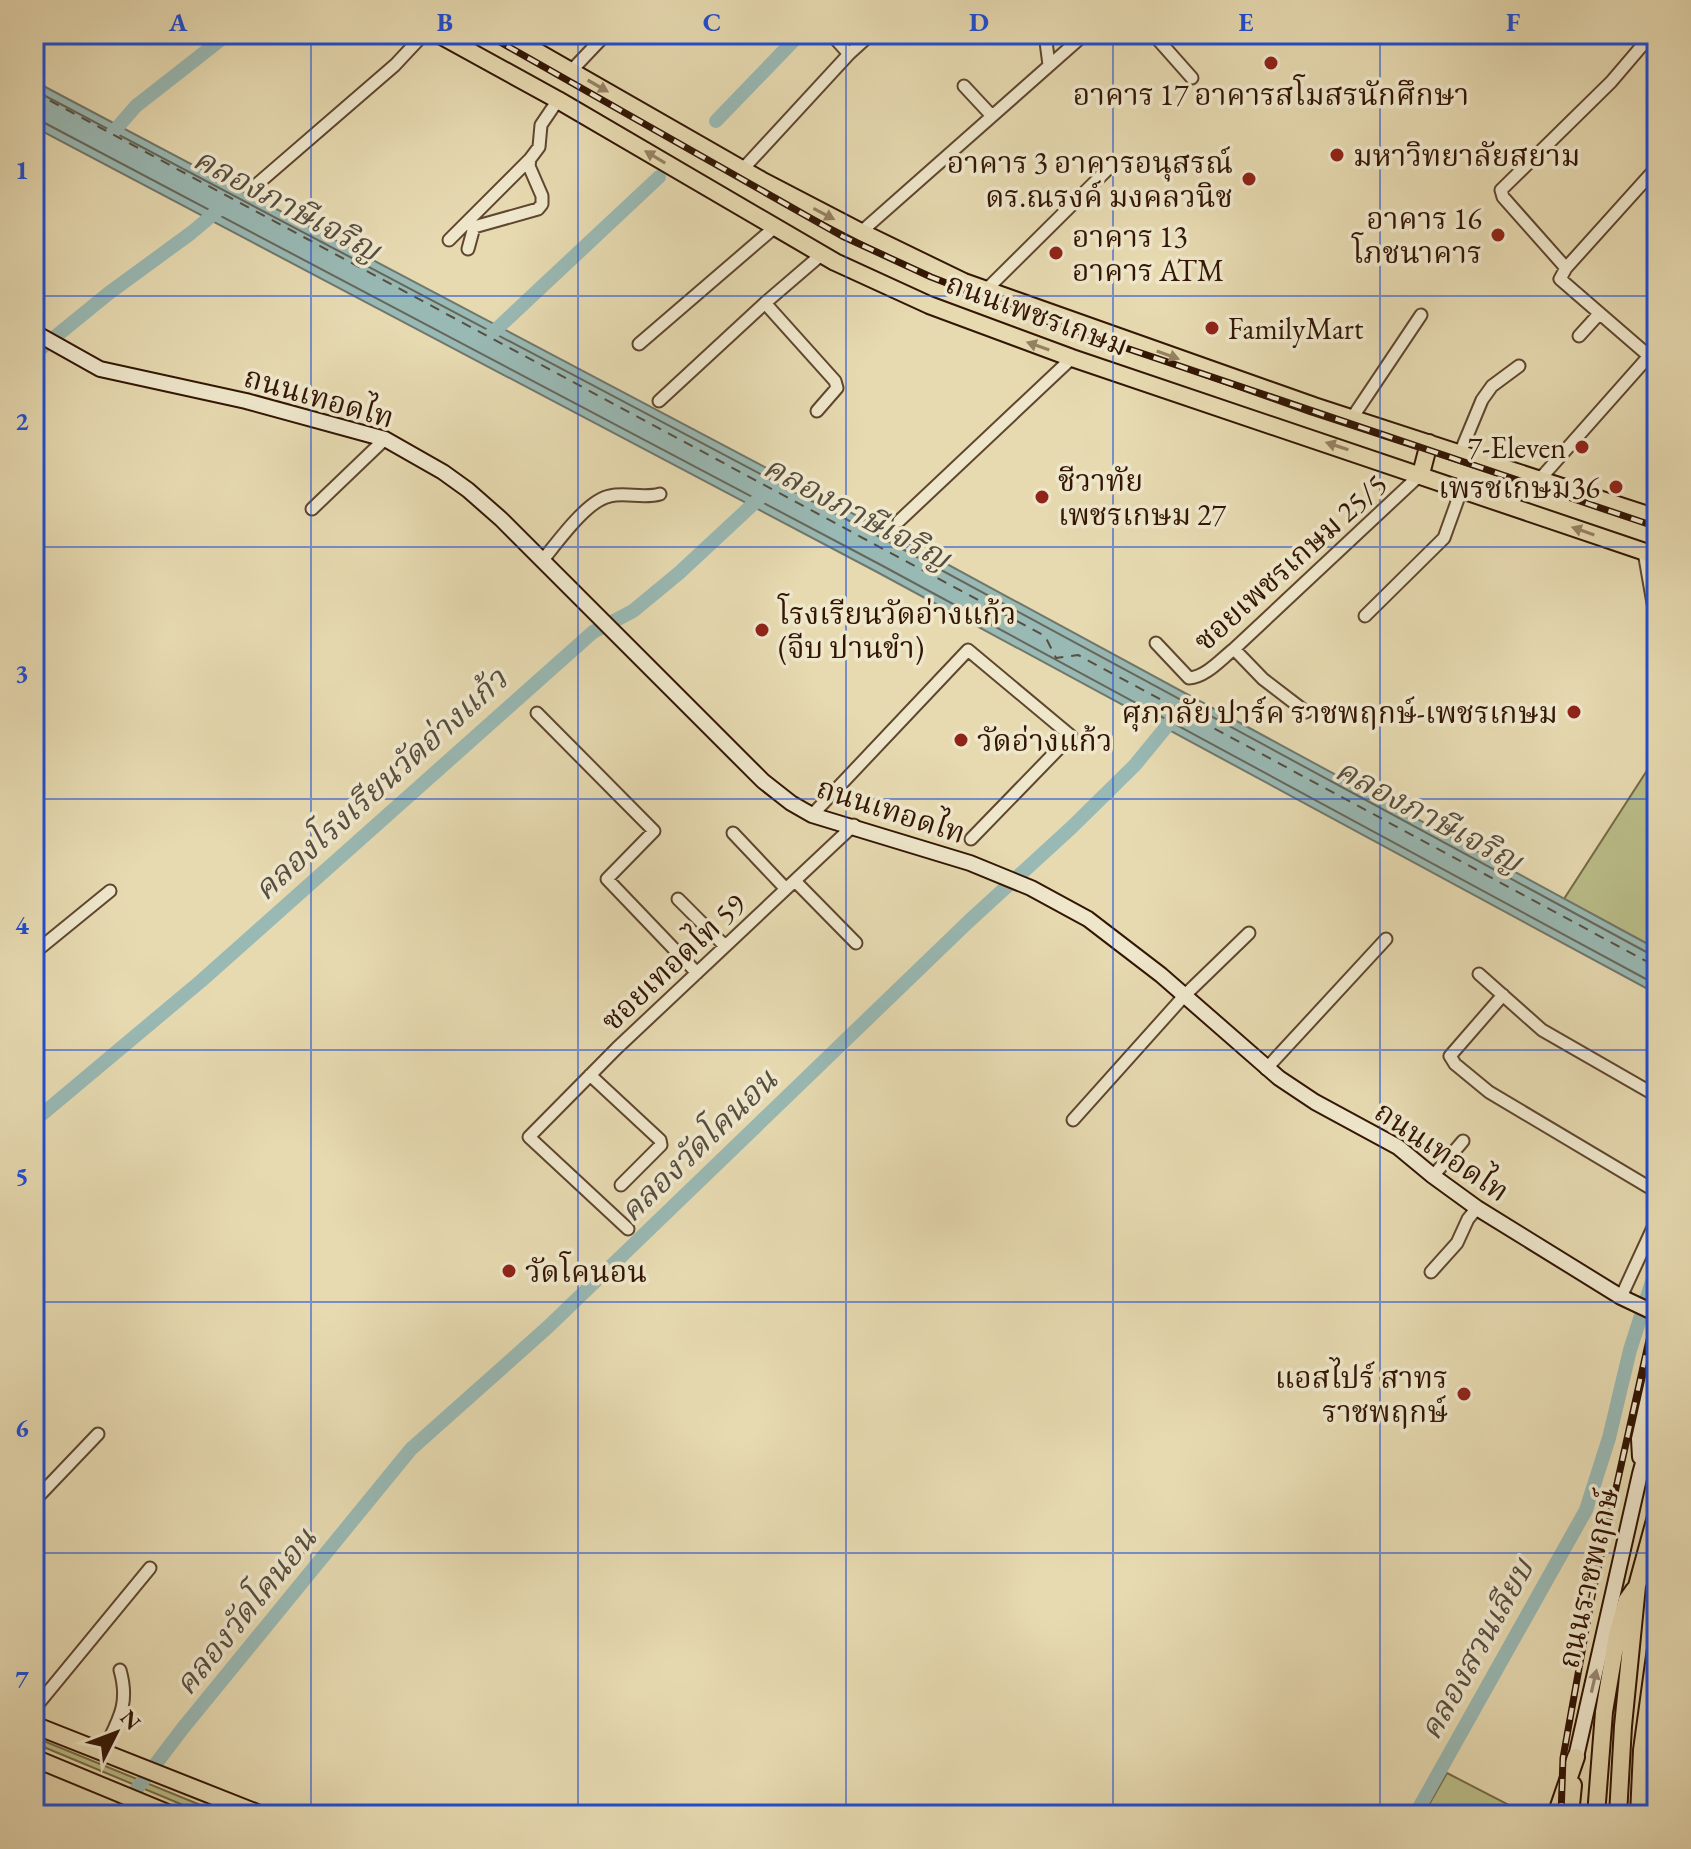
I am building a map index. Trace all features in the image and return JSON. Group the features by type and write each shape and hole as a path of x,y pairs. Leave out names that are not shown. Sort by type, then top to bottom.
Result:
{"main road":[{"name":"ถนนเพชรเกษม","path":"438,34 822,254 929,305 1072,358 1650,554"},
{"name":"ถนนเพชรเกษม","path":"506,34 737,167 964,282 1352,418 1657,518"},
{"path":"691,179 698,175 708,158 707,149"},
{"path":"716,193 719,176 737,167"},
{"name":"ถนนเทอดไท","path":"40,336 100,369 246,401 385,439 420,457 468,490 612,628 763,781 791,803 812,815 854,825 998,873 1088,919 1185,995 1266,1069 1315,1102 1398,1147 1477,1208 1627,1300 1654,1313"},
{"path":"1421,474 1429,443"},
{"path":"1640,1474 1639,1439 1657,1359"},
{"name":"ถนนราชพฤกษ์","path":"1576,1757 1657,1412"},
{"name":"ถนนราชพฤกษ์","path":"1618,1813 1637,1586 1657,1513"},
{"path":"1596,1815 1601,1732 1617,1635 1627,1600 1637,1586"},
{"path":"1639,1815 1642,1750 1657,1641"},
{"path":"34,1725 262,1815"},
{"path":"1556,1815 1576,1757"},
{"path":"1570,1815 1576,1757"},
{"path":"34,1758 172,1815"}],"street":[{"path":"255,186 395,65 424,34"},
{"path":"571,71 606,34"},
{"path":"831,34 849,54"},
{"path":"737,167 871,34"},
{"path":"1045,34 1049,65"},
{"path":"861,232 1085,34"},
{"path":"1153,34 1192,78"},
{"path":"1566,268 1503,197 1501,190 1611,82 1652,34"},
{"path":"964,86 992,116"},
{"path":"449,240 530,159 539,147 541,125 558,100"},
{"path":"468,249 474,227 538,209 542,204 542,196 529,166 530,159"},
{"path":"986,290 1113,164"},
{"path":"1540,479 1653,352 1599,314 1561,282 1566,268 1657,167"},
{"path":"639,344 775,227"},
{"path":"659,401 822,254"},
{"path":"765,303 835,381 837,388 834,394 817,411"},
{"path":"1579,336 1599,314"},
{"path":"1352,418 1421,315"},
{"path":"899,521 1072,358"},
{"path":"1460,453 1482,400 1492,386 1519,366"},
{"path":"312,509 385,439"},
{"name":"ซอยเพชรเกษม 25/5","path":"1156,643 1189,678 1196,678 1234,649 1421,474"},
{"path":"1365,616 1444,538 1462,488"},
{"path":"542,561 585,511 607,496 650,497 660,494"},
{"path":"1650,554 1654,609 1657,612"},
{"path":"1234,649 1263,679 1306,712"},
{"path":"812,815 968,650 1071,736 971,839"},
{"path":"537,713 654,831 607,879 697,973"},
{"name":"ซอยเทอดไท 59","path":"628,1229 529,1137 590,1075 854,825"},
{"path":"733,833 856,943"},
{"path":"34,953 110,891"},
{"path":"678,899 725,946"},
{"path":"1073,1120 1185,995 1249,933"},
{"path":"1266,1069 1386,939"},
{"path":"1479,974 1542,1030 1657,1096"},
{"path":"1503,995 1450,1056 1455,1064 1489,1092 1657,1192"},
{"path":"590,1075 660,1140 661,1145 621,1185"},
{"path":"1433,1176 1463,1141"},
{"path":"1431,1272 1457,1243 1477,1208"},
{"path":"1627,1300 1657,1219"},
{"path":"34,1501 98,1434"},
{"path":"34,1709 150,1568"},
{"path":"103,1752 125,1702 120,1670"}],"green space":[{"path":"1657,755 1657,949 1564,899"},
{"path":"34,1737 225,1815 207,1815 34,1743"},
{"path":"1447,1773 1528,1815 1423,1815"}],"water":[{"path":"34,81 899,538 1657,949 1657,994 877,572 34,127"}],"waterway":[{"path":"108,138 136,106 228,34"},
{"path":"716,121 800,34"},
{"path":"487,338 659,177"},
{"name":"คลองภาษีเจริญ","path":"34,354 222,207"},
{"name":"คลองโรงเรียนวัดอ่างแก้ว","path":"34,1121 201,981 593,632 633,611 764,494"},
{"name":"คลองวัดโคนอน","path":"117,1815 183,1728 411,1449 549,1326 968,922 1072,827 1135,765 1176,715"},
{"name":"คลองสวนเลียบ","path":"1415,1815 1586,1510 1609,1438 1630,1350 1657,1266"}],"ferry route":[{"path":"34,92 1045,636 1056,658 1078,655 1657,967"}],"railway":[{"path":"486,34 842,236 931,277 1034,317 1657,527"},
{"path":"1561,1815 1563,1758 1592,1596 1657,1315"}],"place":[{"name":"อาคาร 17 อาคารสโมสรนักศึกษา","path":"1271,63"},
{"name":"มหาวิทยาลัยสยาม","path":"1337,155"},
{"name":"อาคาร 3 อาคารอนุสรณ์ ดร.ณรงค์ มงคลวนิช","path":"1249,179"},
{"name":"อาคาร 16 โภชนาคาร","path":"1498,235"},
{"name":"อาคาร 13 อาคาร ATM","path":"1056,253"},
{"name":"FamilyMart","path":"1212,328"},
{"name":"7-Eleven","path":"1582,447"},
{"name":"เพรชเกษม36","path":"1616,487"},
{"name":"ชีวาทัย เพชรเกษม 27","path":"1042,497"},
{"name":"โรงเรียนวัดอ่างแก้ว (จีบ ปานขำ)","path":"762,630"},
{"name":"ศุภาลัย ปาร์ค ราชพฤกษ์-เพชรเกษม","path":"1574,712"},
{"name":"วัดอ่างแก้ว","path":"961,740"},
{"name":"วัดโคนอน","path":"509,1271"},
{"name":"แอสไปร์ สาทร ราชพฤกษ์","path":"1464,1394"}]}
